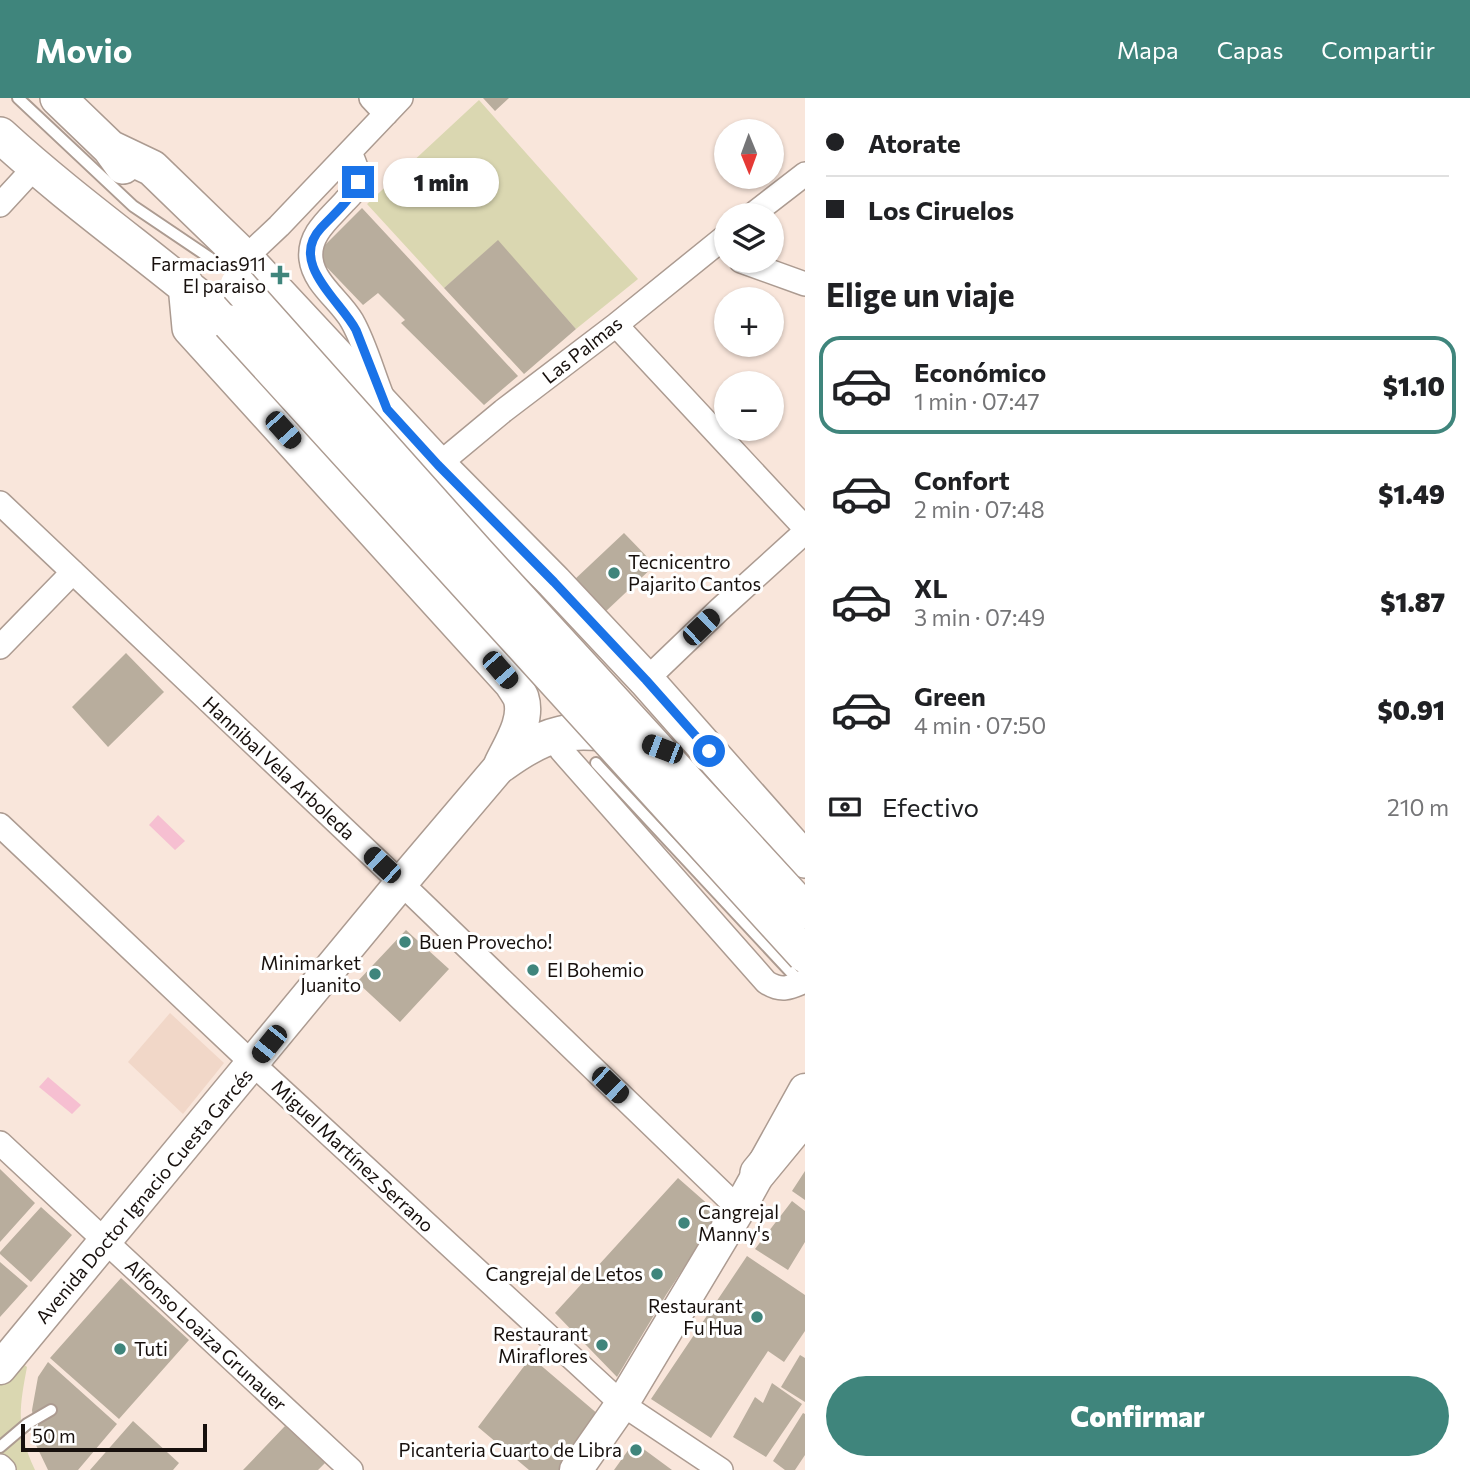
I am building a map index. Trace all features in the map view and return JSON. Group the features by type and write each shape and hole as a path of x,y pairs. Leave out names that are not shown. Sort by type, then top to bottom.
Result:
{"main road":[{"path":"58,98 110,148 133,180 210,258 242,271 387,409 646,680 805,860"},
{"path":"0,135 35,167 186,285 230,323 804,977"},
{"path":"110,148 152,168 486,562 805,911"},
{"path":"186,285 190,328 512,683 521,699 522,716 502,764"},
{"path":"488,656 524,657 549,643 562,614 561,600 554,582"},
{"path":"502,764 530,745 559,734 612,734 662,749 740,787"},
{"path":"612,734 645,758 805,928"},
{"name":"Avenida Doctor Ignacio Cuesta Garcés","path":"5,1358 106,1241 502,764"},
{"path":"576,1470 622,1404 739,1209 805,1090"},
{"path":"758,1173 805,1116"}],"street":[{"path":"242,271 279,226 350,152 386,103"},
{"path":"350,152 357,170 356,188 316,233 311,258 313,270 350,318 387,409"},
{"path":"0,205 35,167"},
{"path":"768,203 805,174"},
{"name":"Las Palmas","path":"438,465 503,411 714,252"},
{"path":"774,273 805,284"},
{"path":"616,324 805,530 646,680"},
{"name":"Hannibal Vela Arboleda","path":"0,503 401,883 739,1209"},
{"path":"0,647 73,572"},
{"path":"561,750 766,982 775,988 784,989 804,977"},
{"name":"Miguel Martínez Serrano","path":"0,825 253,1064 622,1404 721,1470"},
{"name":"Alfonso Loaiza Grunauer","path":"0,1143 352,1470"},
{"path":"0,1466 4,1470"}],"lane":[{"path":"18,98 133,206 210,258"},
{"path":"596,764 804,977"},
{"path":"0,1447 27,1424 51,1410"}],"shaded area":[{"path":"479,100 638,279 576,329 498,241 444,288 367,204"},
{"path":"158,815 185,841 175,850 149,825"},
{"path":"170,1013 224,1063 183,1114 128,1062"},
{"path":"48,1077 81,1105 72,1114 39,1087"},
{"path":"0,1345 27,1367 21,1419 25,1443 35,1470 0,1470"}],"building":[{"path":"483,98 509,98 495,111"},
{"path":"362,208 518,376 484,405 401,323 405,320 378,293 363,305 315,255"},
{"path":"498,240 576,329 524,374 444,288"},
{"name":"Tecnicentro Pajarito Cantos","path":"624,533 655,565 604,613 573,581"},
{"path":"126,653 164,692 108,747 72,707"},
{"path":"406,930 449,969 400,1022 357,982"},
{"path":"0,1169 35,1203 0,1242"},
{"path":"805,1171 805,1200 792,1191"},
{"path":"678,1178 719,1214 617,1377 555,1313"},
{"path":"792,1201 805,1211 805,1242 788,1270 755,1249"},
{"path":"41,1207 72,1235 31,1282 0,1252"},
{"path":"747,1256 805,1295 805,1331 784,1362 768,1351 711,1438 651,1399"},
{"path":"0,1262 28,1286 0,1317"},
{"name":"Tuti","path":"121,1278 189,1340 119,1419 50,1358"},
{"path":"800,1355 805,1358 805,1402 781,1387"},
{"path":"531,1357 599,1415 561,1470 529,1470 478,1427"},
{"path":"48,1362 117,1424 78,1470 48,1470 36,1445 32,1410 38,1377"},
{"path":"772,1383 802,1404 766,1457 733,1437 755,1397 763,1403"},
{"path":"803,1413 805,1455 795,1470 785,1470 773,1461"},
{"path":"133,1421 179,1463 173,1470 90,1470"},
{"path":"285,1426 325,1463 318,1470 243,1470"},
{"path":"634,1442 672,1470 614,1470"}],"place":[{"name":"Farmacias911 El paraiso","path":"280,275"},
{"name":"Tecnicentro Pajarito Cantos","path":"614,573"},
{"name":"Buen Provecho!","path":"405,942"},
{"name":"El Bohemio","path":"533,970"},
{"name":"Minimarket Juanito","path":"375,974"},
{"name":"Cangrejal Manny's","path":"684,1223"},
{"name":"Cangrejal de Letos","path":"657,1274"},
{"name":"Restaurant Fu Hua","path":"757,1317"},
{"name":"Restaurant Miraflores","path":"602,1345"},
{"name":"Tuti","path":"120,1349"},
{"name":"Picanteria Cuarto de Libra","path":"636,1450"}],"route":[{"path":"358,182 350,196 316,233 311,258 313,270 350,318 387,409 438,465 554,582 709,751"}]}
